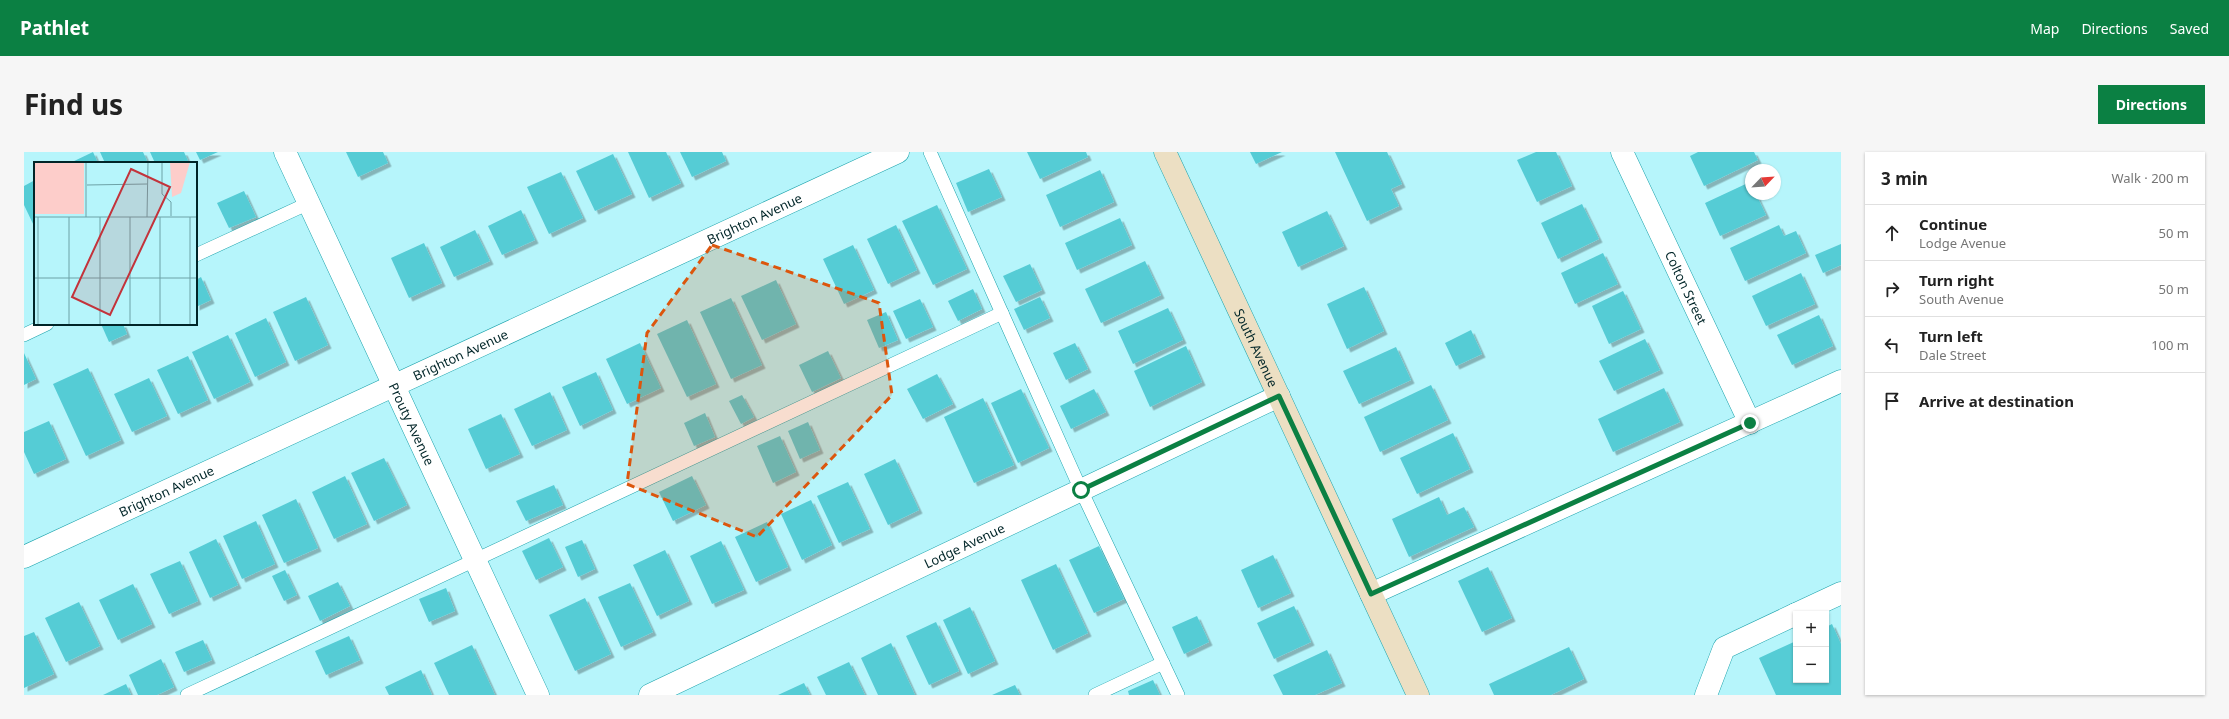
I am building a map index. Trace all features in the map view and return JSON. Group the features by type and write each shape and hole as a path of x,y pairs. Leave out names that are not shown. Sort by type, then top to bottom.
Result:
{"street":[{"name":"Prouty Avenue","path":"285,152 538,695"},
{"name":"Brighton Avenue","path":"24,557 898,152"},
{"name":"South Avenue","path":"1165,152 1418,695"},
{"name":"Colton Street","path":"1622,152 1750,423"},
{"path":"1371,594 1841,381"},
{"name":"Lodge Avenue","path":"650,695 1279,396"},
{"path":"1802,611 1841,593"},
{"path":"1706,695 1724,648 1793,615"}],"lane":[{"path":"930,152 1081,490 1178,695"},
{"path":"197,255 309,203"},
{"path":"186,695 1002,313"},
{"path":"24,335 45,325"},
{"path":"1095,695 1163,663"}],"highlighted area":[{"path":"712,245 879,303 892,395 757,537 627,484 647,333"}],"building":[{"path":"93,152 98,162 72,162"},
{"path":"100,152 143,152 148,162 105,162"},
{"path":"150,152 184,152 189,162 155,162"},
{"path":"196,152 218,152 200,160"},
{"path":"346,152 383,152 388,163 358,177"},
{"path":"628,152 666,152 681,183 649,198"},
{"path":"680,152 722,152 726,161 692,177"},
{"path":"1027,152 1086,152 1088,157 1040,179"},
{"path":"1250,152 1282,152 1256,164"},
{"path":"1335,152 1387,152 1402,184 1391,189 1399,206 1367,221"},
{"path":"1536,152 1556,152 1572,186 1537,202 1517,160"},
{"path":"1698,152 1754,152 1758,160 1750,164 1745,164 1745,166 1704,186 1690,156"},
{"path":"613,154 632,194 595,211 576,171"},
{"path":"989,169 1002,197 968,212 956,183"},
{"path":"1100,170 1114,202 1060,227 1046,195"},
{"path":"561,172 583,218 549,234 527,187"},
{"path":"34,181 34,226 24,205 24,186"},
{"path":"1745,184 1745,200 1759,200 1766,215 1720,236 1705,203"},
{"path":"244,191 256,217 229,228 217,203"},
{"path":"1582,204 1599,239 1558,259 1541,223"},
{"path":"937,205 967,269 933,285 902,221"},
{"path":"521,210 535,240 502,255 488,226"},
{"path":"1327,211 1344,246 1298,267 1282,232"},
{"path":"1120,218 1132,245 1077,270 1065,243"},
{"path":"896,225 917,270 888,284 867,239"},
{"path":"1779,225 1784,236 1796,231 1806,253 1745,281 1730,248"},
{"path":"475,230 490,261 454,277 440,247"},
{"path":"424,243 442,283 409,298 391,258"},
{"path":"1841,244 1841,265 1823,273 1815,255"},
{"path":"853,245 874,290 844,304 823,259"},
{"path":"1603,253 1618,284 1575,304 1561,273"},
{"path":"1145,261 1161,295 1101,323 1085,289"},
{"path":"1030,264 1042,290 1016,302 1003,276"},
{"path":"1801,273 1815,304 1766,326 1752,296"},
{"path":"201,277 211,300 197,307 197,279"},
{"path":"776,280 796,324 762,340 741,296"},
{"path":"1364,287 1384,331 1347,349 1327,304"},
{"path":"973,289 982,309 958,321 948,301"},
{"path":"1623,291 1641,329 1609,344 1592,306"},
{"path":"306,297 328,345 295,361 273,312"},
{"path":"1040,297 1050,318 1024,330 1014,309"},
{"path":"731,298 762,365 731,379 700,312"},
{"path":"920,299 933,327 906,339 893,311"},
{"path":"1168,308 1183,340 1133,364 1118,331"},
{"path":"886,312 898,340 879,348 867,320"},
{"path":"1819,315 1833,346 1792,365 1777,335"},
{"path":"266,318 286,362 255,377 235,333"},
{"path":"687,320 716,384 687,397 657,334"},
{"path":"101,325 123,325 127,334 109,342"},
{"path":"1471,330 1482,354 1456,366 1445,343"},
{"path":"228,335 250,382 214,399 192,352"},
{"path":"1645,339 1660,370 1614,391 1599,361"},
{"path":"640,343 661,388 627,404 606,359"},
{"path":"1075,343 1088,369 1066,380 1053,353"},
{"path":"1186,346 1202,382 1150,407 1134,371"},
{"path":"1396,347 1411,380 1359,404 1343,371"},
{"path":"828,351 841,378 812,392 799,365"},
{"path":"24,353 36,379 24,385"},
{"path":"188,356 208,400 178,414 157,370"},
{"path":"88,368 121,440 86,456 53,384"},
{"path":"596,372 613,410 580,426 562,387"},
{"path":"937,374 953,404 923,419 907,389"},
{"path":"149,378 167,416 132,432 114,394"},
{"path":"1431,385 1448,420 1380,452 1364,417"},
{"path":"1664,388 1680,422 1613,452 1598,419"},
{"path":"1021,389 1049,448 1018,463 991,403"},
{"path":"1094,389 1106,412 1071,429 1060,406"},
{"path":"550,392 567,430 532,446 514,409"},
{"path":"742,395 754,417 741,424 729,401"},
{"path":"983,398 1014,465 974,483 944,417"},
{"path":"705,413 715,437 694,446 684,423"},
{"path":"501,414 520,454 486,469 468,429"},
{"path":"49,421 66,459 34,474 24,452 24,432"},
{"path":"808,422 820,450 800,459 788,431"},
{"path":"1453,433 1470,469 1417,494 1400,458"},
{"path":"780,436 796,472 773,483 757,446"},
{"path":"384,458 407,505 374,521 351,473"},
{"path":"895,459 919,510 888,525 864,474"},
{"path":"345,476 367,524 334,539 312,492"},
{"path":"692,476 706,505 673,521 659,492"},
{"path":"848,482 870,529 839,543 817,496"},
{"path":"554,485 563,505 526,521 516,501"},
{"path":"1439,497 1447,515 1464,507 1474,527 1409,557 1392,519"},
{"path":"296,499 318,548 284,563 262,515"},
{"path":"811,500 832,545 802,560 781,514"},
{"path":"256,521 275,564 242,579 223,536"},
{"path":"767,522 788,567 756,582 735,537"},
{"path":"549,538 563,567 536,580 522,551"},
{"path":"216,539 238,585 210,598 189,552"},
{"path":"582,540 595,569 578,577 565,547"},
{"path":"721,541 744,590 712,604 690,556"},
{"path":"1099,546 1124,599 1094,613 1069,560"},
{"path":"665,550 689,601 657,616 633,565"},
{"path":"1273,555 1291,593 1258,608 1241,570"},
{"path":"180,561 198,601 169,614 150,574"},
{"path":"1056,564 1088,633 1053,650 1021,580"},
{"path":"1488,567 1512,618 1482,632 1458,581"},
{"path":"285,570 297,595 284,601 272,576"},
{"path":"338,582 350,606 320,621 308,596"},
{"path":"630,583 653,632 621,647 598,597"},
{"path":"133,584 152,624 118,640 99,600"},
{"path":"446,588 455,611 429,622 419,599"},
{"path":"585,598 611,654 575,671 549,615"},
{"path":"79,602 100,646 66,662 45,618"},
{"path":"1294,606 1311,642 1274,659 1257,623"},
{"path":"970,607 995,661 968,674 943,620"},
{"path":"1197,616 1209,642 1184,654 1172,627"},
{"path":"936,622 959,671 929,685 906,636"},
{"path":"1832,624 1841,644 1841,695 1776,695 1759,658 1793,642 1793,683 1829,683 1829,626"},
{"path":"34,632 54,674 24,688 24,636"},
{"path":"349,636 360,660 326,675 315,651"},
{"path":"203,640 212,660 184,672 175,652"},
{"path":"891,643 915,695 878,695 861,658"},
{"path":"472,645 495,695 449,695 434,663"},
{"path":"1569,647 1584,679 1551,695 1494,695 1489,684"},
{"path":"1327,650 1342,683 1315,695 1283,695 1273,675"},
{"path":"161,659 174,687 157,695 138,695 129,675"},
{"path":"849,662 865,695 826,695 817,677"},
{"path":"421,670 432,695 389,695 385,687"},
{"path":"1153,680 1160,695 1129,695 1128,691"},
{"path":"804,683 810,695 778,695"},
{"path":"126,684 131,695 103,695"},
{"path":"1015,685 1020,695 992,695"}],"route":[{"path":"1081,490 1279,396 1371,594 1750,423"}]}
